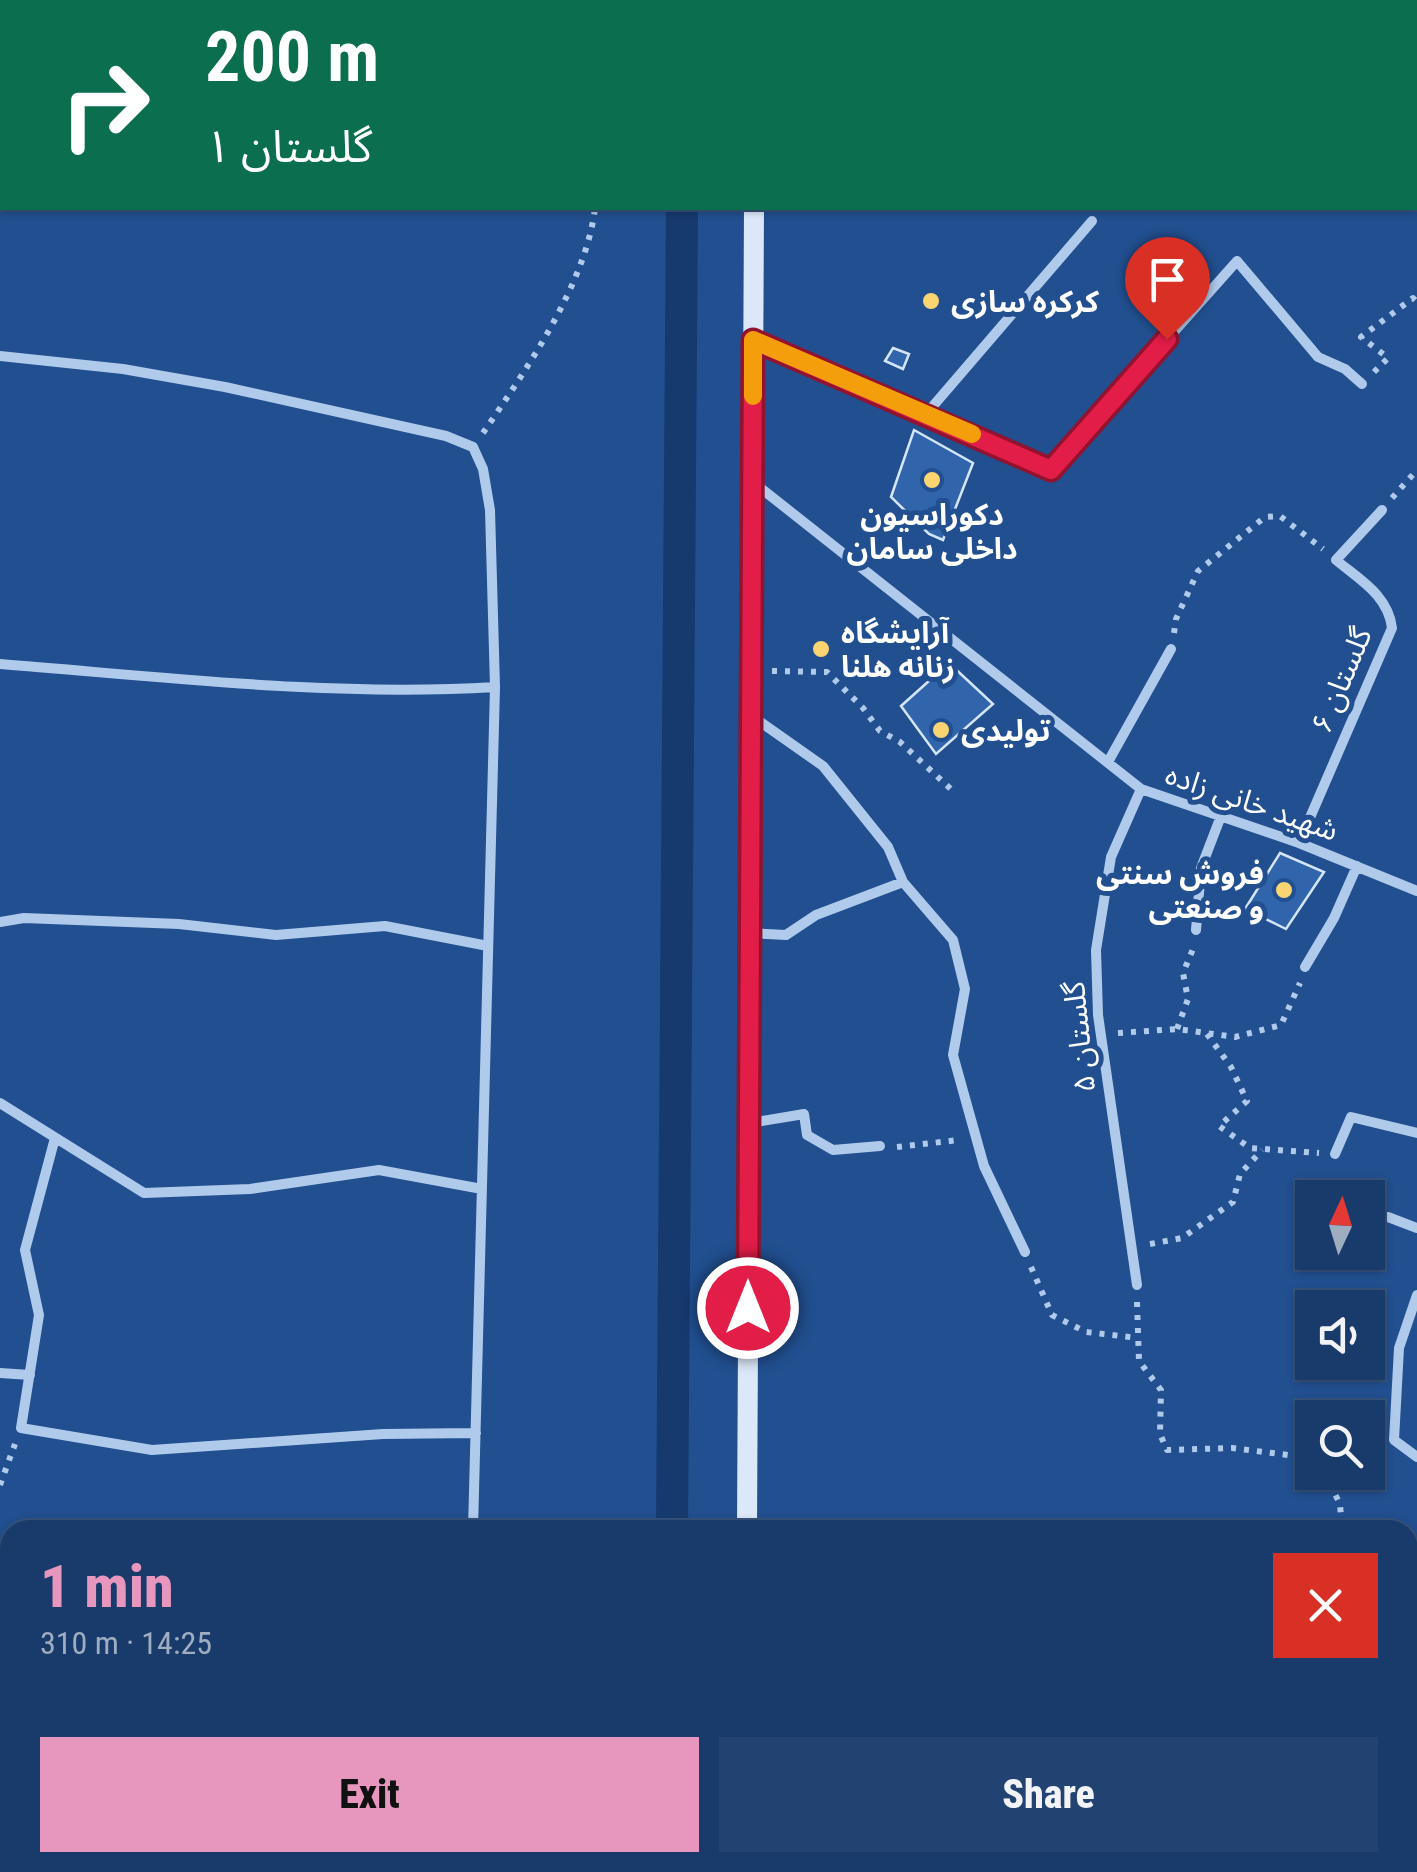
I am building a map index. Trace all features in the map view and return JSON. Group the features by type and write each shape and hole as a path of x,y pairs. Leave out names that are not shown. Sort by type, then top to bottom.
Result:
{"main road":[{"path":"747,1520 754,210"}],"street":[{"path":"927,413 1092,221"},
{"path":"753,340 1051,470 1237,261 1318,357 1344,368 1362,384"},
{"path":"0,356 123,369 226,387 446,436 473,447 483,469 490,510 495,686 473,1520"},
{"name":"شهید خانی زاده","path":"752,482 1141,789 1299,842 1417,891"},
{"path":"1336,560 1382,510"},
{"name":"گلستان ۶","path":"1299,842 1392,628 1390,609 1380,596 1336,560"},
{"path":"1108,762 1171,649"},
{"path":"0,664 278,687 422,691 495,686"},
{"path":"751,716 823,766 888,847 903,882 953,940 965,989 953,1054 984,1166 1025,1252"},
{"name":"گلستان ۵","path":"1136,1285 1101,1034 1096,950 1111,857 1141,789"},
{"path":"1196,930 1202,868 1221,816"},
{"path":"1305,967 1334,918 1357,866"},
{"path":"750,932 786,935 816,916 903,882"},
{"path":"0,922 24,918 160,923 276,935 385,926 488,946"},
{"path":"0,1102 144,1193 250,1189 379,1170 482,1189"},
{"path":"749,1123 804,1114 807,1136 834,1150 880,1146"},
{"path":"1335,1154 1352,1117 1417,1133"},
{"path":"55,1138 25,1250 39,1315 22,1428 152,1450 364,1435 476,1433"},
{"path":"1385,1216 1417,1228"},
{"path":"1417,1295 1399,1348 1394,1440 1417,1457"},
{"path":"0,1373 30,1375"}],"path":[{"path":"473,447 531,362 586,244 594,210"},
{"path":"1362,384 1388,358 1361,337 1412,298 1417,302"},
{"path":"1382,510 1417,470"},
{"path":"1171,649 1176,618 1198,570 1265,516 1280,516 1336,560"},
{"path":"751,669 827,672 864,708 880,730 900,742 952,791"},
{"path":"1178,1028 1188,1000 1183,973 1196,942 1196,930"},
{"path":"1101,1034 1178,1028 1235,1037 1281,1025 1294,1003 1305,967"},
{"path":"1206,1033 1231,1067 1247,1101 1219,1126 1250,1148 1335,1154"},
{"path":"880,1146 977,1137"},
{"path":"1133,1258 1150,1244 1182,1238 1234,1202 1240,1174 1263,1149"},
{"path":"1025,1252 1052,1315 1086,1332 1138,1338"},
{"path":"1136,1285 1138,1361 1161,1390 1160,1434 1167,1450 1232,1448 1295,1456"},
{"path":"0,1485 22,1428"},
{"path":"1333,1490 1340,1504 1341,1520"}],"building":[{"path":"893,348 909,354 903,369 885,361"},
{"name":"دکوراسیون داخلی سامان","path":"914,430 973,463 943,540 929,534 891,497"},
{"name":"تولیدی","path":"949,663 993,704 936,754 901,706"},
{"name":"فروش سنتی و صنعتی","path":"1280,853 1324,872 1286,929 1245,909"}],"waterway":[{"path":"672,1520 682,210"}],"slow traffic":[{"path":"753,396 753,340 972,434"}],"place":[{"name":"کرکره سازی","path":"931,301"},
{"name":"دکوراسیون داخلی سامان","path":"932,480"},
{"name":"آرایشگاه زنانه هلنا","path":"821,649"},
{"name":"تولیدی","path":"941,730"},
{"name":"فروش سنتی و صنعتی","path":"1284,890"}],"route":[{"path":"748,1308 753,340 1051,470 1167,339"}]}
